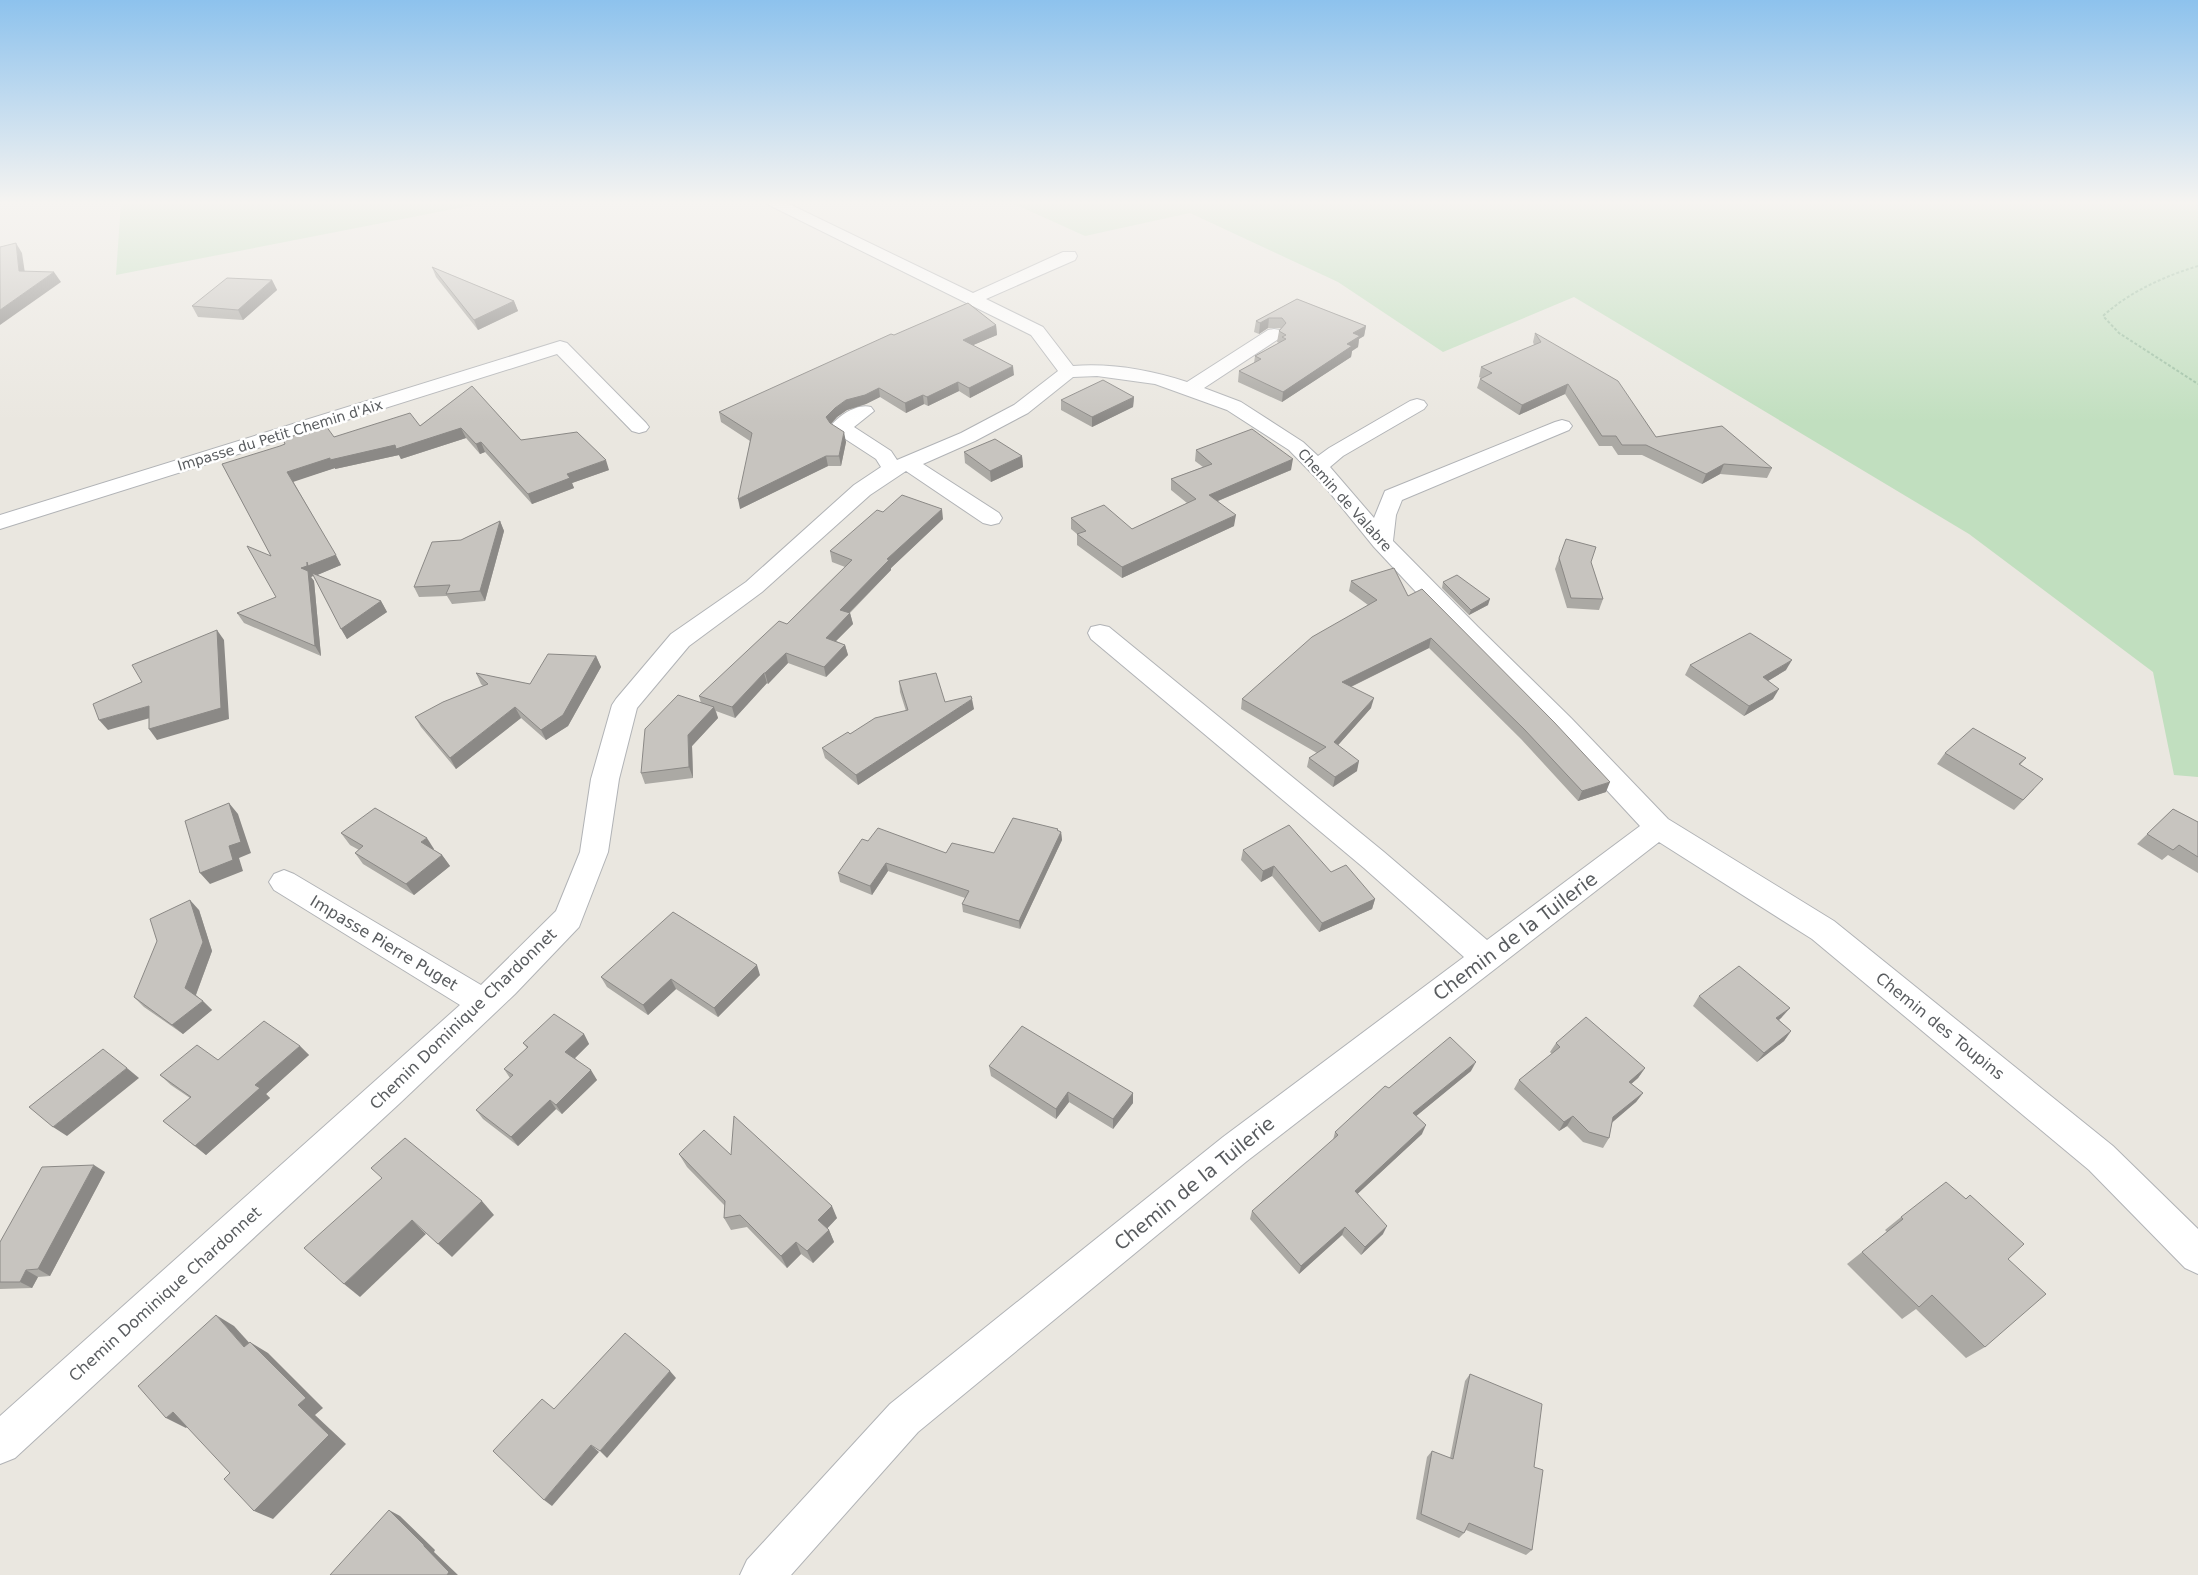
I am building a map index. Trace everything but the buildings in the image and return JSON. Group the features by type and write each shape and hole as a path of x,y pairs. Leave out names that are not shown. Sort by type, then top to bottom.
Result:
{"street":[{"path":"925,276 1037,331 1068,372"},
{"path":"973,299 1025,276"},
{"path":"1189,389 1274,334"},
{"name":"Impasse du Petit Chemin d'Aix","path":"0,522 560,347 639,428"},
{"name":"Chemin de Valabre","path":"1068,372 1098,370 1158,379 1189,389 1234,406 1296,446 1318,467 1382,542 1469,634 1562,725 1658,827"},
{"name":"Chemin Dominique Chardonnet","path":"0,1443 388,1092 484,1003 568,918 594,852 604,779 625,705 680,640 754,586 862,490 900,466 968,437 1021,409 1068,372"},
{"path":"1318,467 1336,452 1417,405"},
{"path":"864,411 840,427 900,466 991,518"},
{"path":"1382,542 1385,514 1393,496 1562,426"},
{"path":"1100,633 1374,860 1486,958"},
{"name":"Chemin de la Tuilerie","path":"762,1575 904,1418 1235,1149 1658,827"},
{"name":"Chemin des Toupins","path":"1658,827 1823,930 2101,1158 2198,1254"},
{"name":"Impasse Pierre Puget","path":"284,882 484,1003"}],"path":[{"path":"2168,276 2118,302 2103,316 2119,333 2198,384"}],"green space":[{"path":"1324,276 2198,276 2198,777 2174,775 2153,672 1969,534 1574,297 1443,352 1338,282"}]}
